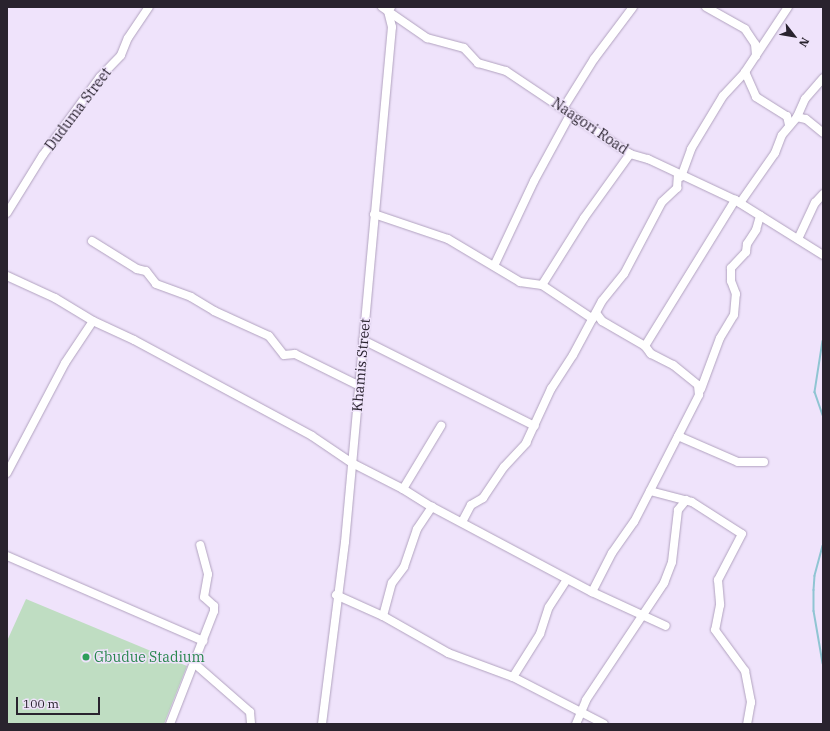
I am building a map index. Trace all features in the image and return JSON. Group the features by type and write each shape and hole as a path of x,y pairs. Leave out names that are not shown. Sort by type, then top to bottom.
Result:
{"street":[{"name":"Duduma Street","path":"7,213 43,155 100,77 121,55 128,38 149,7"},
{"path":"564,108 594,59 633,7"},
{"path":"706,7 745,29 755,44 756,56"},
{"path":"462,522 470,505 483,498 490,490 504,467 526,443 551,389 602,301 624,274 662,202 677,188 680,176 691,149 723,96 745,72 788,7"},
{"name":"Naagori Road","path":"387,8 413,30 427,38 464,48 478,63 506,71 517,80 564,108 570,114 630,154 648,159 680,176 737,202 798,238 823,255"},
{"name":"Khamis Street","path":"322,724 334,643 336,595 345,542 360,386 374,214 392,27 387,8"},
{"path":"745,72 756,97 787,116 789,126"},
{"path":"645,346 737,202 775,153 789,126 797,117 805,99 823,78"},
{"path":"494,266 534,181 570,114"},
{"path":"797,117 806,119 823,133"},
{"path":"542,285 584,218 602,196 630,154"},
{"path":"798,238 815,203 823,194"},
{"path":"374,214 448,239 520,282 542,285 645,346 651,354 673,365 701,389"},
{"path":"592,592 650,491 701,389 720,338 734,315 736,294 731,281 731,268 746,252 760,216"},
{"path":"92,241 137,269 146,271 156,284 191,297 214,311 269,336 284,355 295,354 360,386"},
{"path":"8,279 55,298 93,321 134,340 312,436 352,463 403,489 432,507 592,592 666,626"},
{"path":"7,473 65,364 93,321"},
{"path":"363,340 535,426"},
{"path":"403,489 441,426"},
{"path":"678,436 738,462 764,462"},
{"path":"650,491 692,502 742,534 718,580 720,605 715,630 745,671 751,702 747,724"},
{"path":"576,724 586,700 634,631 641,615 664,583 672,562 678,510 686,500"},
{"path":"383,616 392,583 404,567 417,529 432,507"},
{"path":"170,724 195,664 214,612 214,606 204,598 208,574 200,545"},
{"path":"7,556 203,641"},
{"path":"513,677 540,634 549,607 567,579"},
{"path":"336,595 383,616 448,653 513,677 604,724"},
{"path":"195,664 250,712 251,724"}],"green space":[{"name":"Gbudue Stadium","path":"26,599 187,666 164,724 7,724 7,641"}],"waterway":[{"path":"823,341 815,392 823,415"},
{"path":"823,546 815,576 814,590 814,611 823,663"}],"place":[{"name":"Gbudue Stadium","path":"86,657"}]}
